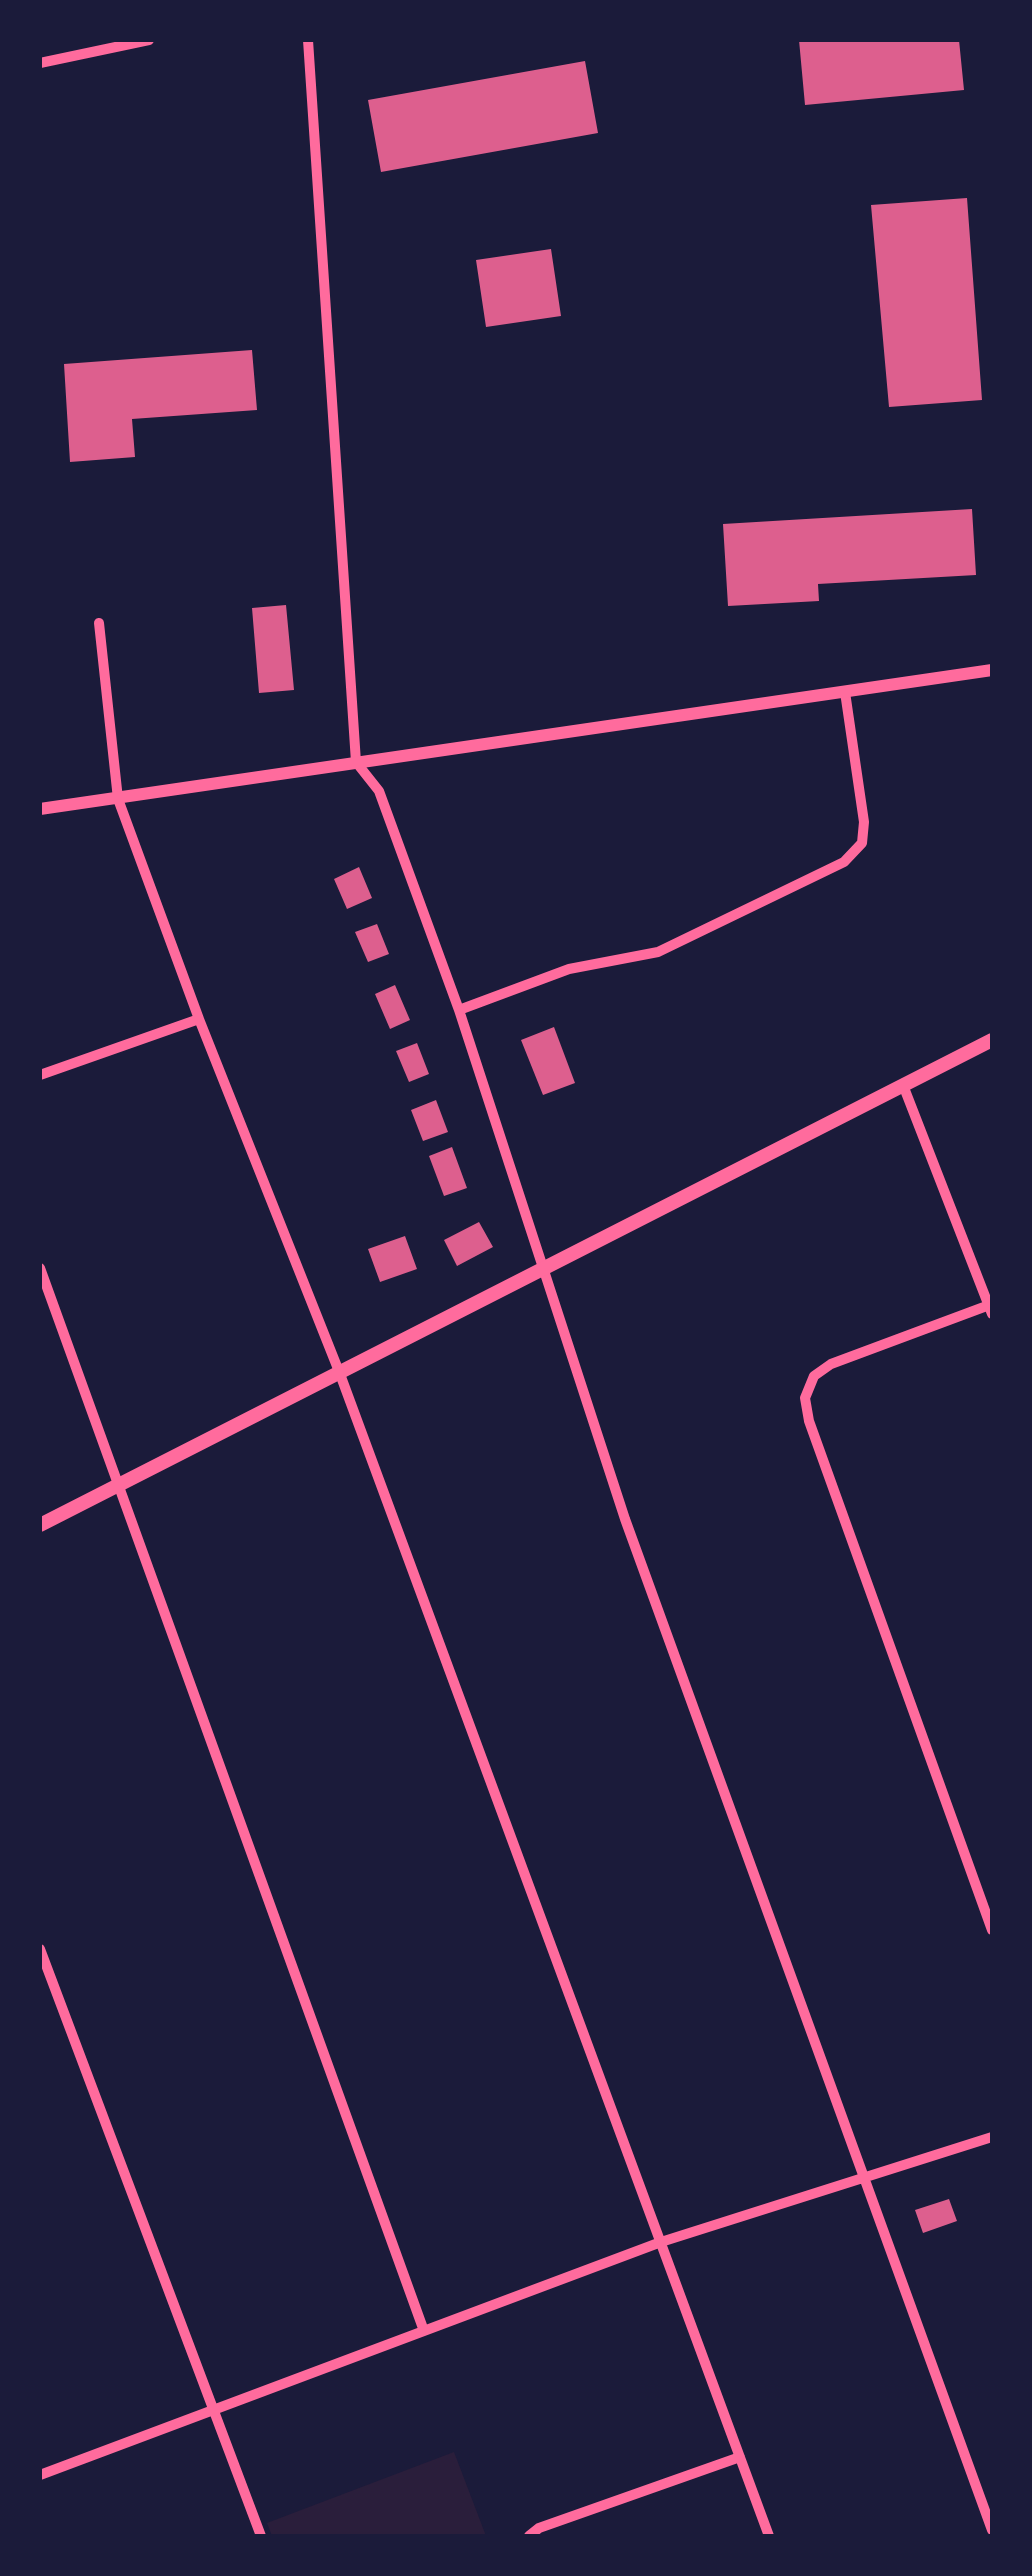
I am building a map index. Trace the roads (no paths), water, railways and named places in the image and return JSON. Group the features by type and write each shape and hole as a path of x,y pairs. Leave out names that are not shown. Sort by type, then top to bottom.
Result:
{"main road":[{"path":"40,1525 992,1040"}],"street":[{"path":"40,63 149,40"},
{"path":"308,40 356,762 379,791 459,1010 625,1520 992,2530"},
{"path":"99,623 118,799 199,1018 340,1374 770,2536"},
{"path":"40,809 992,670"},
{"path":"459,1010 569,969 658,952 844,862 862,844 864,822 845,692"},
{"path":"40,1075 199,1018"},
{"path":"904,1085 991,1308 831,1364 814,1376 805,1398 809,1421 992,1930"},
{"path":"40,1268 424,2331"},
{"path":"40,1949 262,2536"},
{"path":"40,2475 661,2242 992,2137"},
{"path":"529,2536 539,2528 740,2457"}]}
